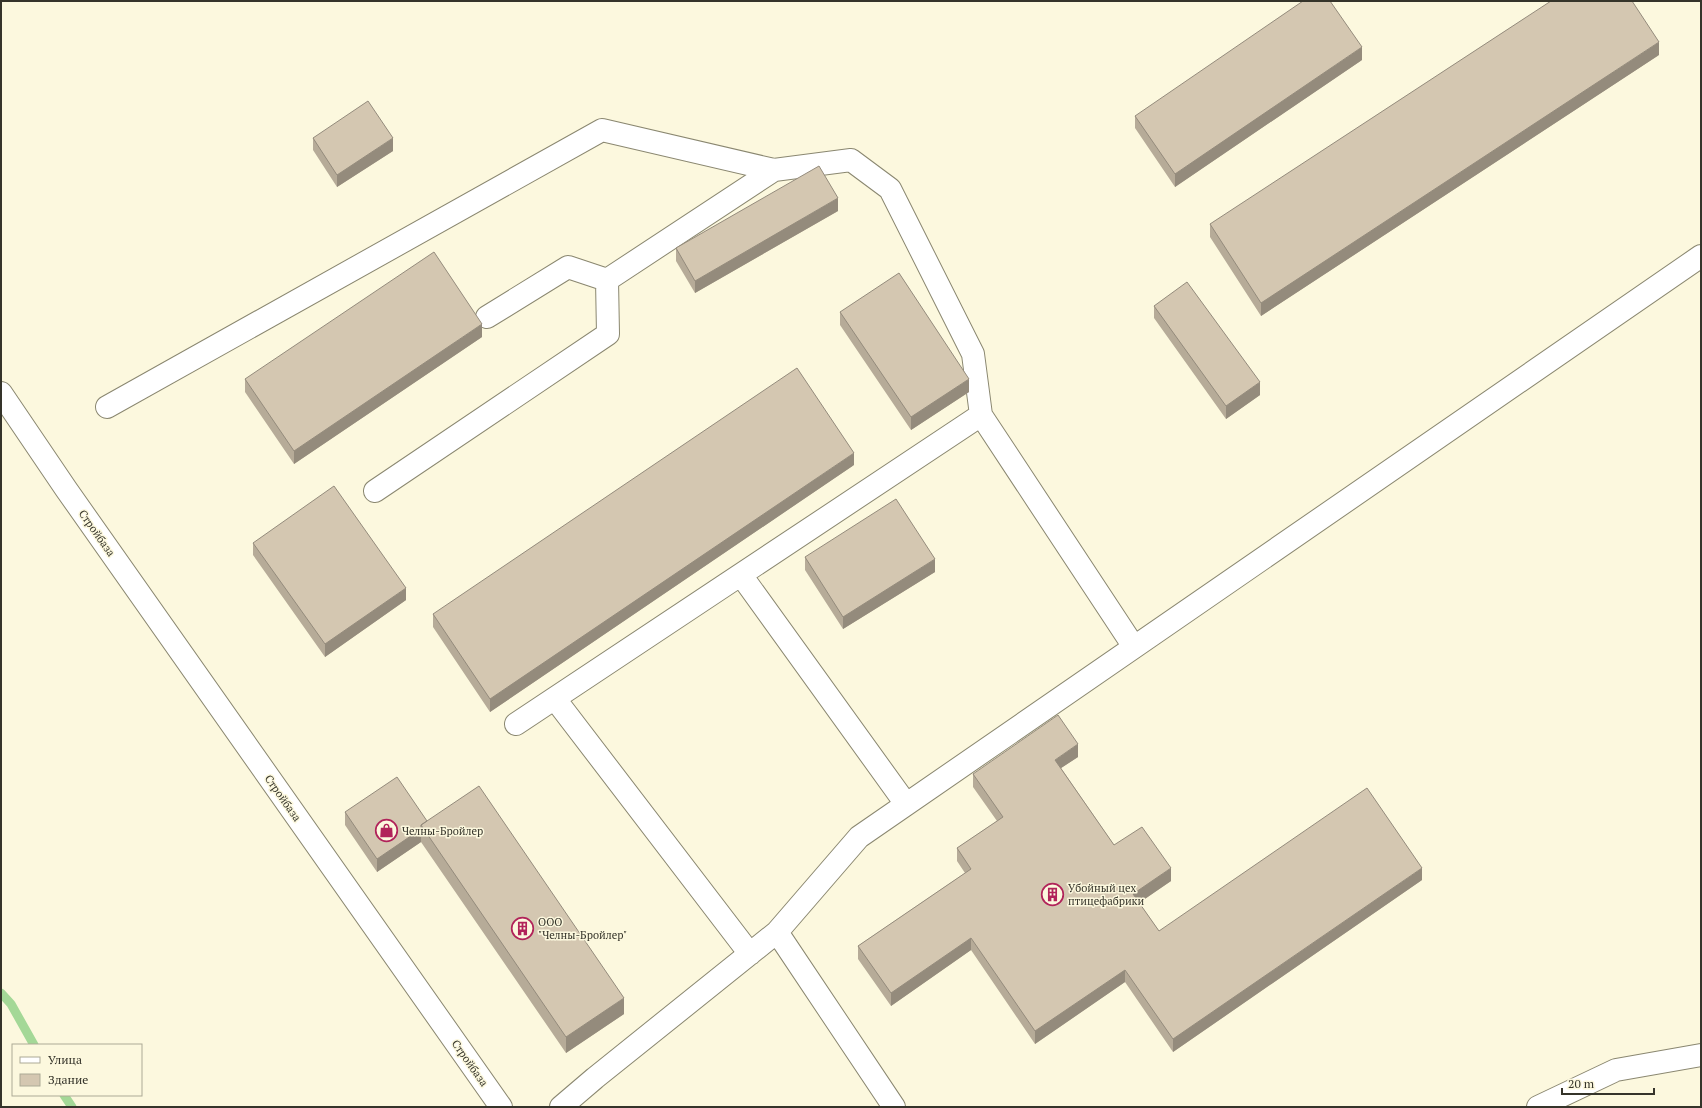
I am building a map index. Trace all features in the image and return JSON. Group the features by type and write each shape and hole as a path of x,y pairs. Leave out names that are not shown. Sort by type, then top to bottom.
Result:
{"street":[{"path":"107,406 602,130 774,170 851,160 890,189 973,354 981,415 1134,647"},
{"path":"607,280 774,170"},
{"path":"561,1107 777,932 859,837 1701,256"},
{"path":"487,317 568,267 607,280"},
{"path":"375,492 608,334 607,280"},
{"name":"Стройбаза","path":"1,393 66,489 501,1107"},
{"path":"516,724 981,415"},
{"path":"741,575 906,804"},
{"path":"555,699 750,954"},
{"path":"777,932 894,1107"},
{"path":"1538,1107 1616,1070 1701,1055"}],"building":[{"path":"1303,1 1330,1 1362,47 1175,174 1135,116"},
{"path":"1551,1 1632,1 1659,42 1261,303 1210,224"},
{"path":"368,101 393,138 337,175 313,138"},
{"path":"819,166 838,198 695,281 676,248"},
{"path":"434,252 482,324 294,451 245,379"},
{"path":"899,273 969,379 911,417 840,312"},
{"path":"1187,282 1260,382 1226,406 1154,306"},
{"path":"797,368 854,453 490,699 433,614"},
{"path":"334,486 406,588 325,644 253,543"},
{"path":"896,499 935,559 843,617 805,557"},
{"name":"Убойный цех птицефабрики","path":"1058,715 1078,744 1055,760 1114,845 1142,827 1171,868 1133,894 1159,931 1367,788 1422,868 1173,1039 1125,970 1035,1031 971,938 891,993 858,946 971,869 957,848 1003,817 973,774"},
{"name":"Челны-Бройлер","path":"397,777 427,821 421,825 421,829 377,859 345,812"},
{"name":"ООО \"Челны-Бройлер\"","path":"479,786 624,998 566,1037 421,825"}],"waterway":[{"path":"1,993 11,1004 33,1044"},
{"path":"65,1096 72,1107"}],"place":[{"name":"Челны-Бройлер","path":"387,831"},
{"name":"Убойный цех птицефабрики","path":"1052,894"},
{"name":"ООО \"Челны-Бройлер\"","path":"523,928"}]}
